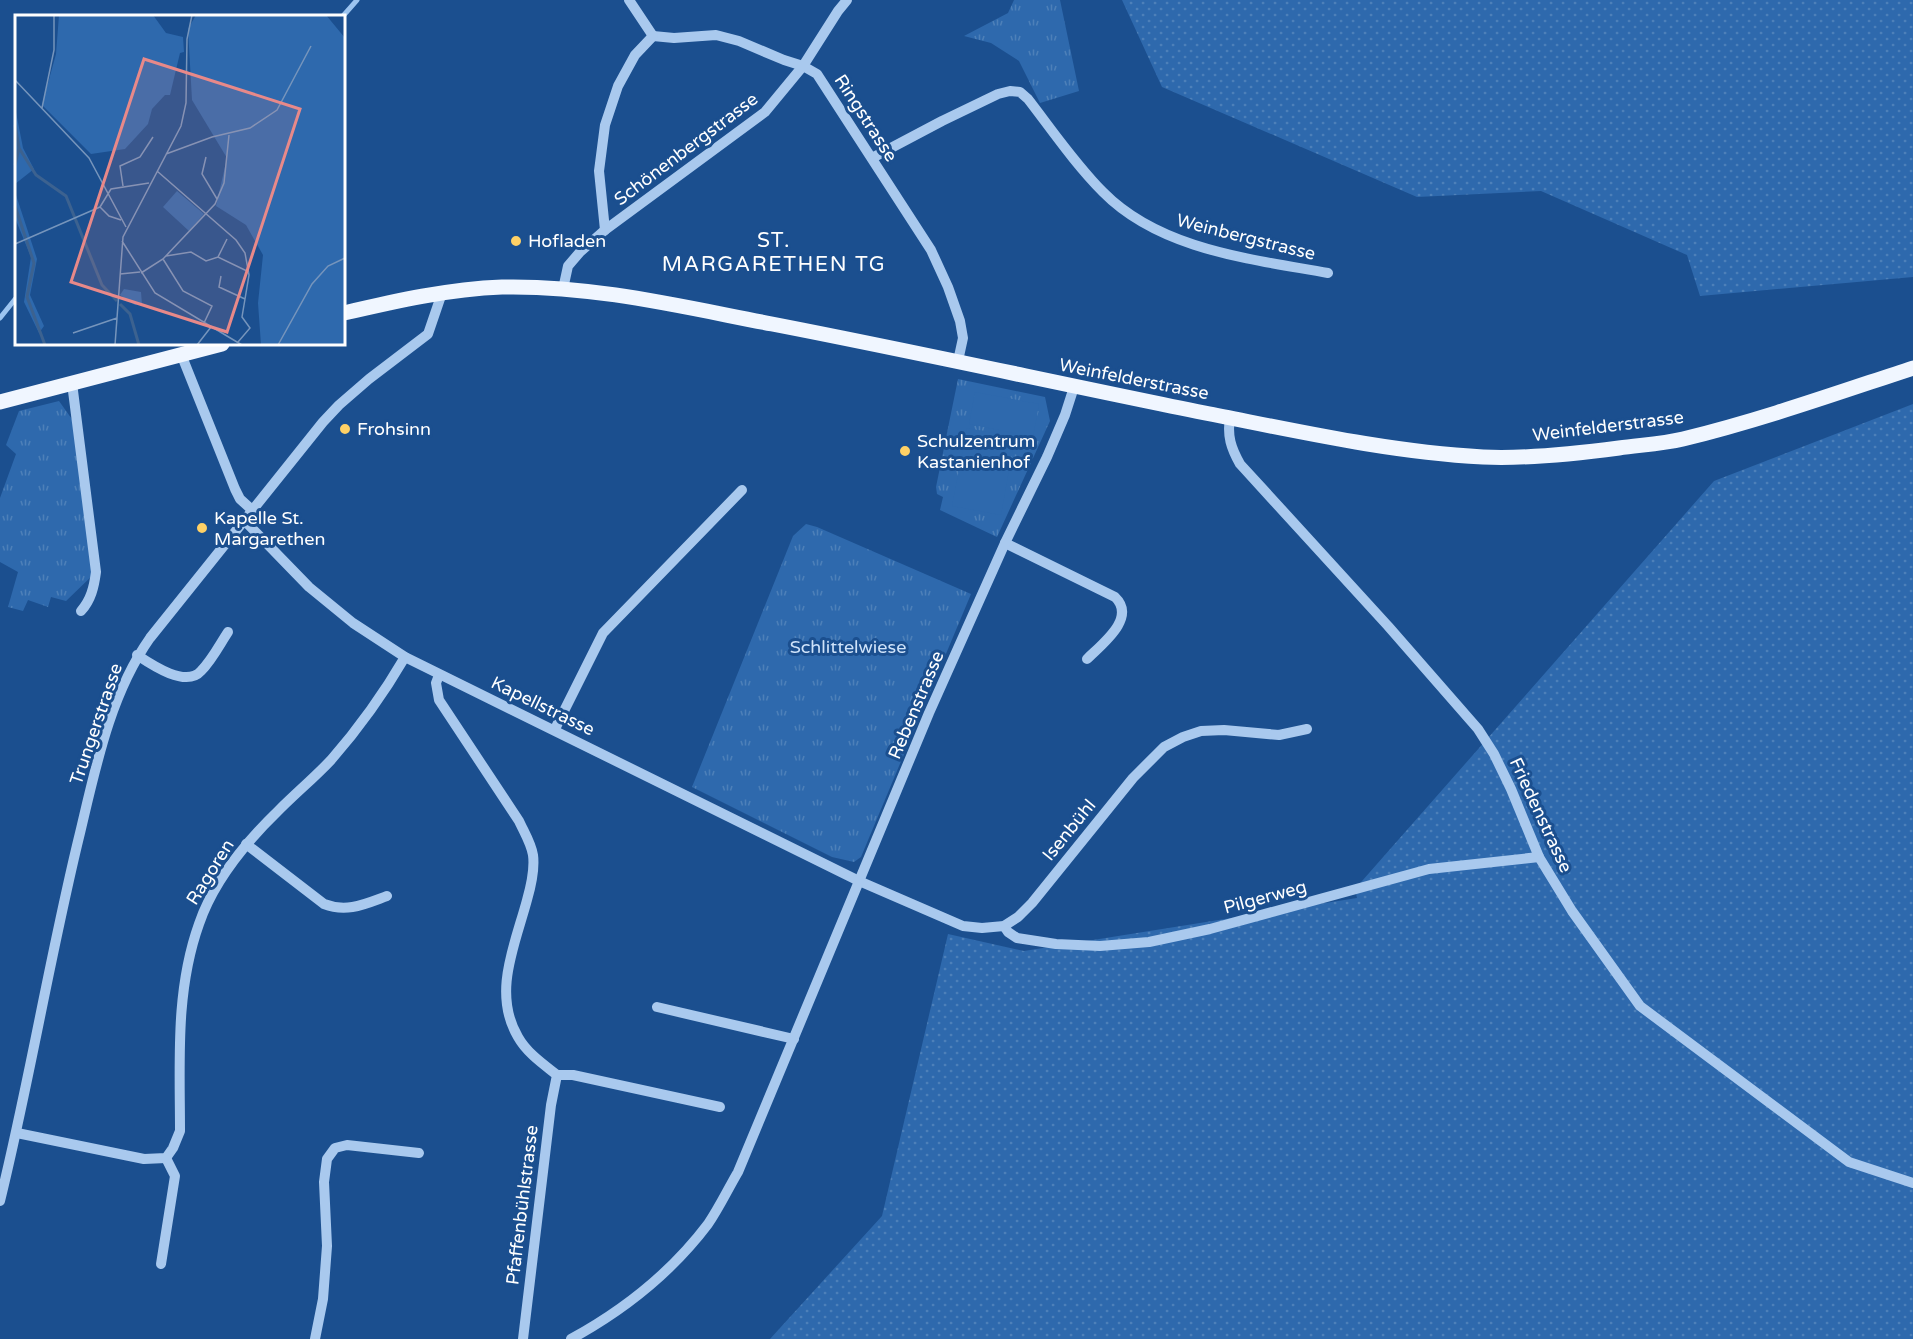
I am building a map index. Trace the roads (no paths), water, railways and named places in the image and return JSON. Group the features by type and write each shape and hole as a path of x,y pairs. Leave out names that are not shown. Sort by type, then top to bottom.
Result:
{"main road":[{"name":"Weinfelderstrasse","path":"345,313 442,293 499,287 563,289 698,310 1331,438 1417,451 1485,457 1566,455 1678,440 1777,413 1913,368"},
{"path":"0,402 218,345"}],"street":[{"path":"605,230 599,171 605,125 618,86 635,55 653,36 629,0"},
{"name":"Schönenbergstrasse","path":"563,289 567,266 605,230 765,112 802,66 847,0"},
{"name":"Ringstrasse","path":"653,36 674,38 716,35 739,41 818,74 931,250 960,321 963,338 958,361"},
{"name":"Weinbergstrasse","path":"872,158 998,94 1010,91 1020,92 1104,194 1140,221 1173,238 1219,251 1328,273"},
{"name":"Trungerstrasse","path":"0,1201 70,874 98,761 122,688 137,655 243,519 339,405 428,334 442,293"},
{"path":"181,354 235,489 240,499 251,510"},
{"path":"72,383 96,572 88,604 81,612"},
{"name":"Rebenstrasse","path":"571,1339 631,1302 658,1280 708,1224 738,1172 929,713 1005,543 1047,457 1074,387"},
{"name":"Friedenstrasse","path":"1230,418 1231,449 1240,464 1412,652 1479,729 1511,789 1539,857 1572,911 1640,1006 1848,1162 1913,1184"},
{"path":"555,729 603,633 742,490"},
{"name":"Kapellstrasse","path":"243,519 317,594 353,623 405,657 555,729 859,881"},
{"path":"1005,543 1115,597 1121,603 1123,612 1121,621 1087,658"},
{"path":"137,655 153,666 182,678 193,677 201,673 228,632"},
{"name":"Ragoren","path":"166,1158 180,1131 180,1008 185,974 199,924 212,894 246,844 351,736 388,686 405,657"},
{"path":"439,675 436,683 438,700 519,821 533,856 532,877 504,997 510,1021 518,1038 532,1055 557,1075 573,1075 720,1107"},
{"name":"Isenbühl","path":"1004,926 1018,917 1032,903 1132,778 1164,747 1200,731 1224,730 1279,735 1307,729"},
{"path":"246,844 324,904 333,908 356,907 387,896"},
{"name":"Pilgerweg","path":"1004,926 1017,938 1056,944 1100,946 1149,942 1210,929 1429,870 1539,857"},
{"path":"859,881 963,926 982,928 1004,926"},
{"path":"657,1007 794,1039"},
{"name":"Pfaffenbühlstrasse","path":"524,1339 551,1105 557,1075"},
{"path":"16,1133 144,1159 166,1158 175,1176 161,1264"},
{"path":"315,1339 323,1299 327,1246 324,1182 327,1159 335,1148 347,1144 419,1153"}],"waterway":[{"path":"344,15 357,0"},
{"path":"0,318 15,299"}],"place":[{"name":"Hofladen","path":"516,241"},
{"name":"Frohsinn","path":"345,429"},
{"name":"Schulzentrum Kastanienhof","path":"905,451"},
{"name":"Kapelle St. Margarethen","path":"202,528"}],"district":[{"name":"ST. MARGARETHEN TG","path":"774,252"}],"park label":[{"name":"Schlittelwiese","path":"848,647"}]}
